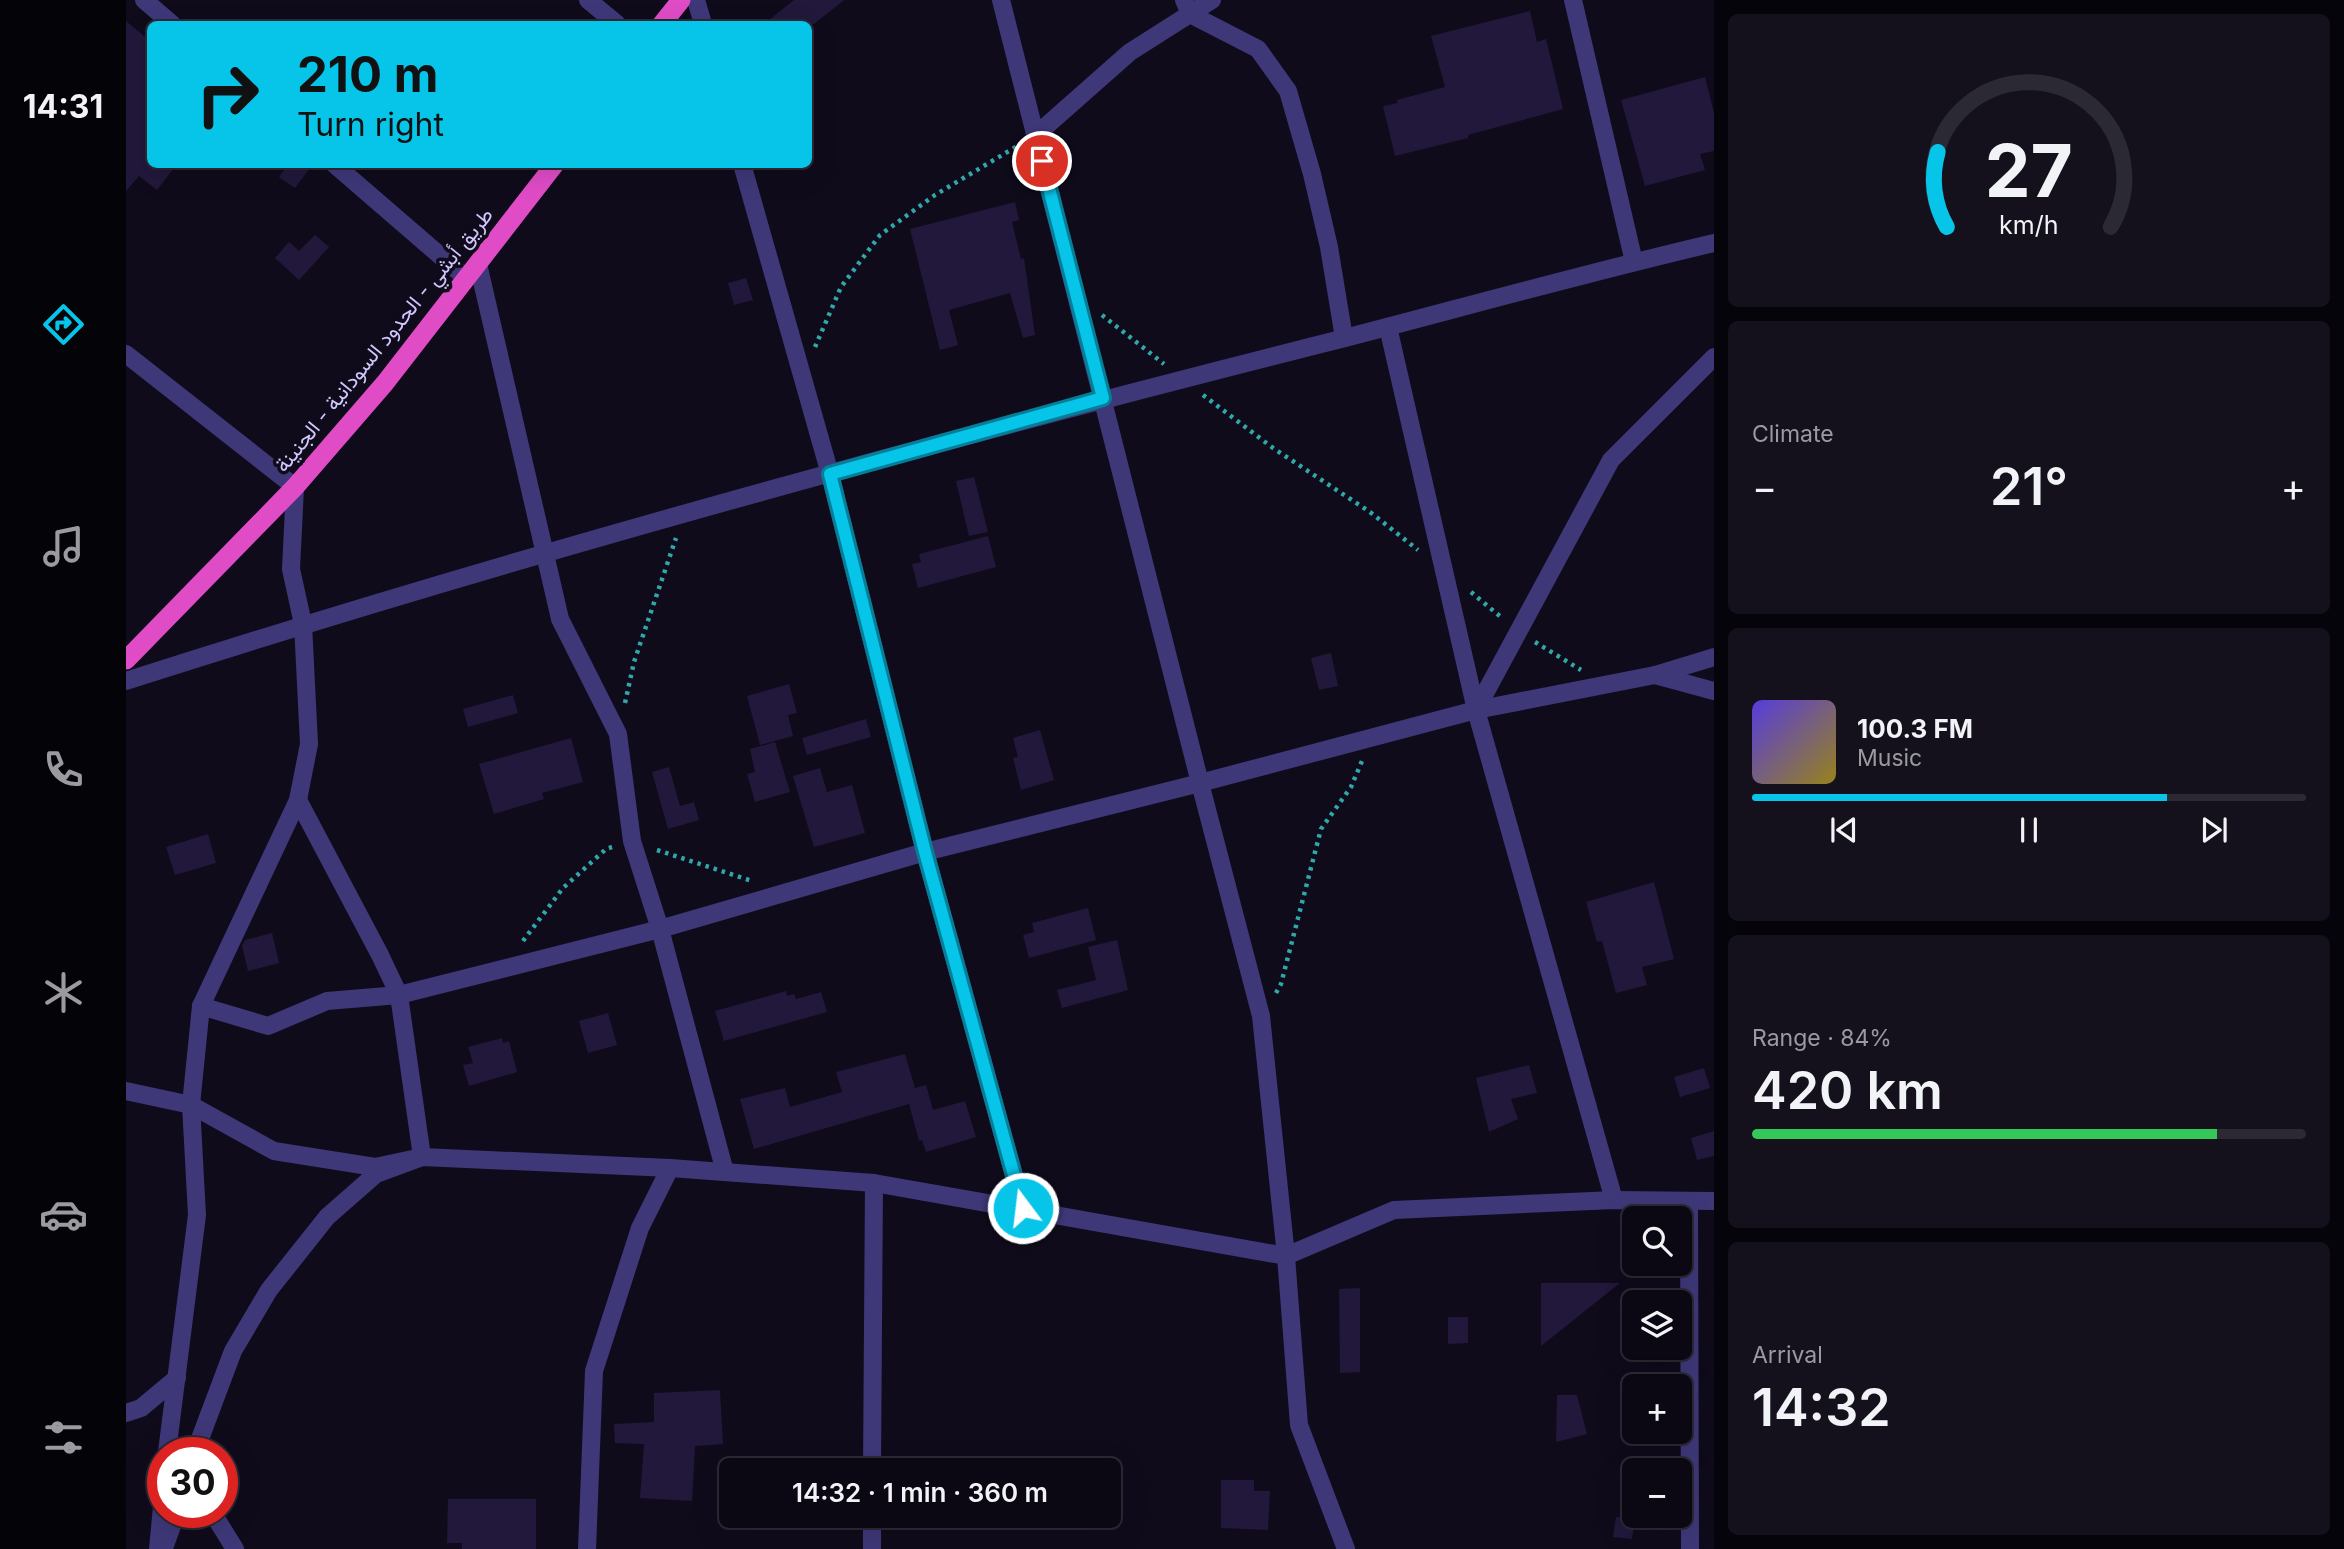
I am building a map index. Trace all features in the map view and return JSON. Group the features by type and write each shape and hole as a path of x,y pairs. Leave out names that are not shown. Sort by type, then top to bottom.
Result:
{"highway":[{"path":"664,21 681,0"},
{"name":"طريق أبشي - الحدود السودانية - الجنينة","path":"126,660 295,487 385,383 552,168"}],"street":[{"path":"144,0 168,21"},
{"path":"588,0 613,21"},
{"path":"696,0 702,21"},
{"path":"1001,0 1261,1016 1286,1256 1299,1425 1346,1549"},
{"path":"1036,135 1130,52 1187,7 1212,0"},
{"path":"1573,0 1634,262"},
{"path":"1187,7 1258,49 1288,91 1312,174 1329,247 1344,338"},
{"path":"339,168 472,271 560,619 618,734 632,841 660,929 725,1172"},
{"path":"743,168 830,474 925,852 1023,1208"},
{"path":"126,681 303,624 545,552 1103,398 1714,243"},
{"path":"1388,327 1476,710 1614,1200"},
{"path":"126,354 295,487 290,569 303,624 309,744 298,800 201,1006 191,1105 197,1215 169,1437"},
{"path":"1476,710 1611,460 1714,357"},
{"path":"201,1006 268,1026 327,1001 399,995 660,929 925,852 1476,710 1655,675 1714,657"},
{"path":"1655,675 1714,691"},
{"path":"298,800 399,995 422,1157"},
{"path":"126,1091 191,1105 274,1150 375,1167 422,1157 670,1168 874,1183 1286,1256 1394,1210 1614,1200 1714,1201"},
{"path":"201,1437 233,1351 269,1290 327,1217 346,1200 376,1174 422,1157"},
{"path":"587,1549 594,1371 640,1228 670,1168"},
{"path":"872,1458 874,1183"},
{"path":"1689,1201 1690,1549"},
{"path":"126,1413 141,1408 177,1378"},
{"path":"161,1549 162,1528"},
{"path":"161,1549 170,1528"},
{"path":"222,1528 235,1549"},
{"path":"872,1528 872,1549"}],"path":[{"path":"802,377 841,287 880,235 935,195 1036,135"},
{"path":"1077,295 1273,448 1370,512 1518,632 1606,684"},
{"path":"618,734 634,662 684,514"},
{"path":"1261,1016 1281,984 1321,829 1351,788 1372,738"}],"building":[{"path":"794,0 844,0 814,24 812,21 768,21"},
{"path":"1530,11 1537,42 1546,39 1563,109 1468,135 1468,138 1395,156 1383,106 1445,87 1431,36"},
{"path":"126,21 147,38 147,168 174,168 157,190 139,176 126,191"},
{"path":"1705,77 1714,113 1714,151 1700,154 1705,170 1645,186 1621,100"},
{"path":"285,168 310,168 295,188 279,177"},
{"path":"1015,202 1019,220 1012,222 1021,259 1024,258 1035,335 1023,338 1010,293 949,310 958,345 940,350 910,229"},
{"path":"315,235 329,247 299,280 275,258 289,242 299,251"},
{"path":"746,278 753,300 734,305 728,283"},
{"path":"974,477 988,532 969,536 956,481"},
{"path":"988,536 996,567 918,588 912,564 921,562 919,554"},
{"path":"1331,653 1338,686 1319,690 1311,658"},
{"path":"789,684 797,713 788,715 793,736 760,745 747,696"},
{"path":"513,695 518,713 468,727 463,709"},
{"path":"866,719 871,737 807,755 802,738"},
{"path":"1040,730 1054,780 1021,790 1013,758 1018,757 1013,738"},
{"path":"571,738 583,782 542,793 544,799 494,814 479,764"},
{"path":"775,742 790,792 755,802 747,774 755,772 750,749"},
{"path":"669,767 680,806 694,802 699,820 668,829 652,772"},
{"path":"820,768 827,792 852,785 865,833 814,847 793,776"},
{"path":"208,834 216,863 175,875 166,847"},
{"path":"1654,882 1674,959 1642,967 1647,985 1616,993 1602,941 1597,942 1586,902"},
{"path":"1088,908 1096,940 1029,958 1023,935 1034,932 1032,923"},
{"path":"272,933 279,963 248,971 242,946 245,940"},
{"path":"1117,940 1128,990 1062,1008 1057,990 1096,980 1088,947"},
{"path":"786,991 787,996 794,994 796,999 821,992 827,1012 724,1041 715,1011"},
{"path":"608,1013 617,1045 588,1053 579,1021"},
{"path":"502,1038 503,1043 509,1041 517,1072 469,1086 463,1065 473,1063 468,1047"},
{"path":"905,1054 915,1088 926,1085 933,1110 965,1101 976,1137 926,1152 922,1140 919,1141 909,1104 754,1149 740,1099 785,1088 790,1107 842,1092 836,1072"},
{"path":"1529,1065 1537,1093 1511,1099 1518,1119 1489,1132 1476,1078"},
{"path":"1704,1068 1710,1088 1680,1097 1674,1077"},
{"path":"1714,1131 1714,1156 1697,1160 1691,1138"},
{"path":"1541,1283 1620,1283 1541,1346"},
{"path":"1360,1288 1360,1372 1340,1373 1339,1289"},
{"path":"1448,1317 1468,1317 1468,1343 1448,1344"},
{"path":"720,1390 723,1444 695,1446 692,1501 640,1498 644,1444 615,1443 614,1424 654,1422 654,1393"},
{"path":"1557,1395 1577,1395 1587,1434 1556,1442"},
{"path":"1221,1480 1254,1480 1254,1491 1270,1491 1268,1530 1221,1528"},
{"path":"448,1499 536,1499 536,1549 462,1549 462,1543 447,1543"},
{"path":"1616,1517 1622,1518 1622,1528 1634,1528 1632,1539 1613,1537"}],"route":[{"path":"1023,1208 925,852 830,474 1103,398 1042,161"}]}
